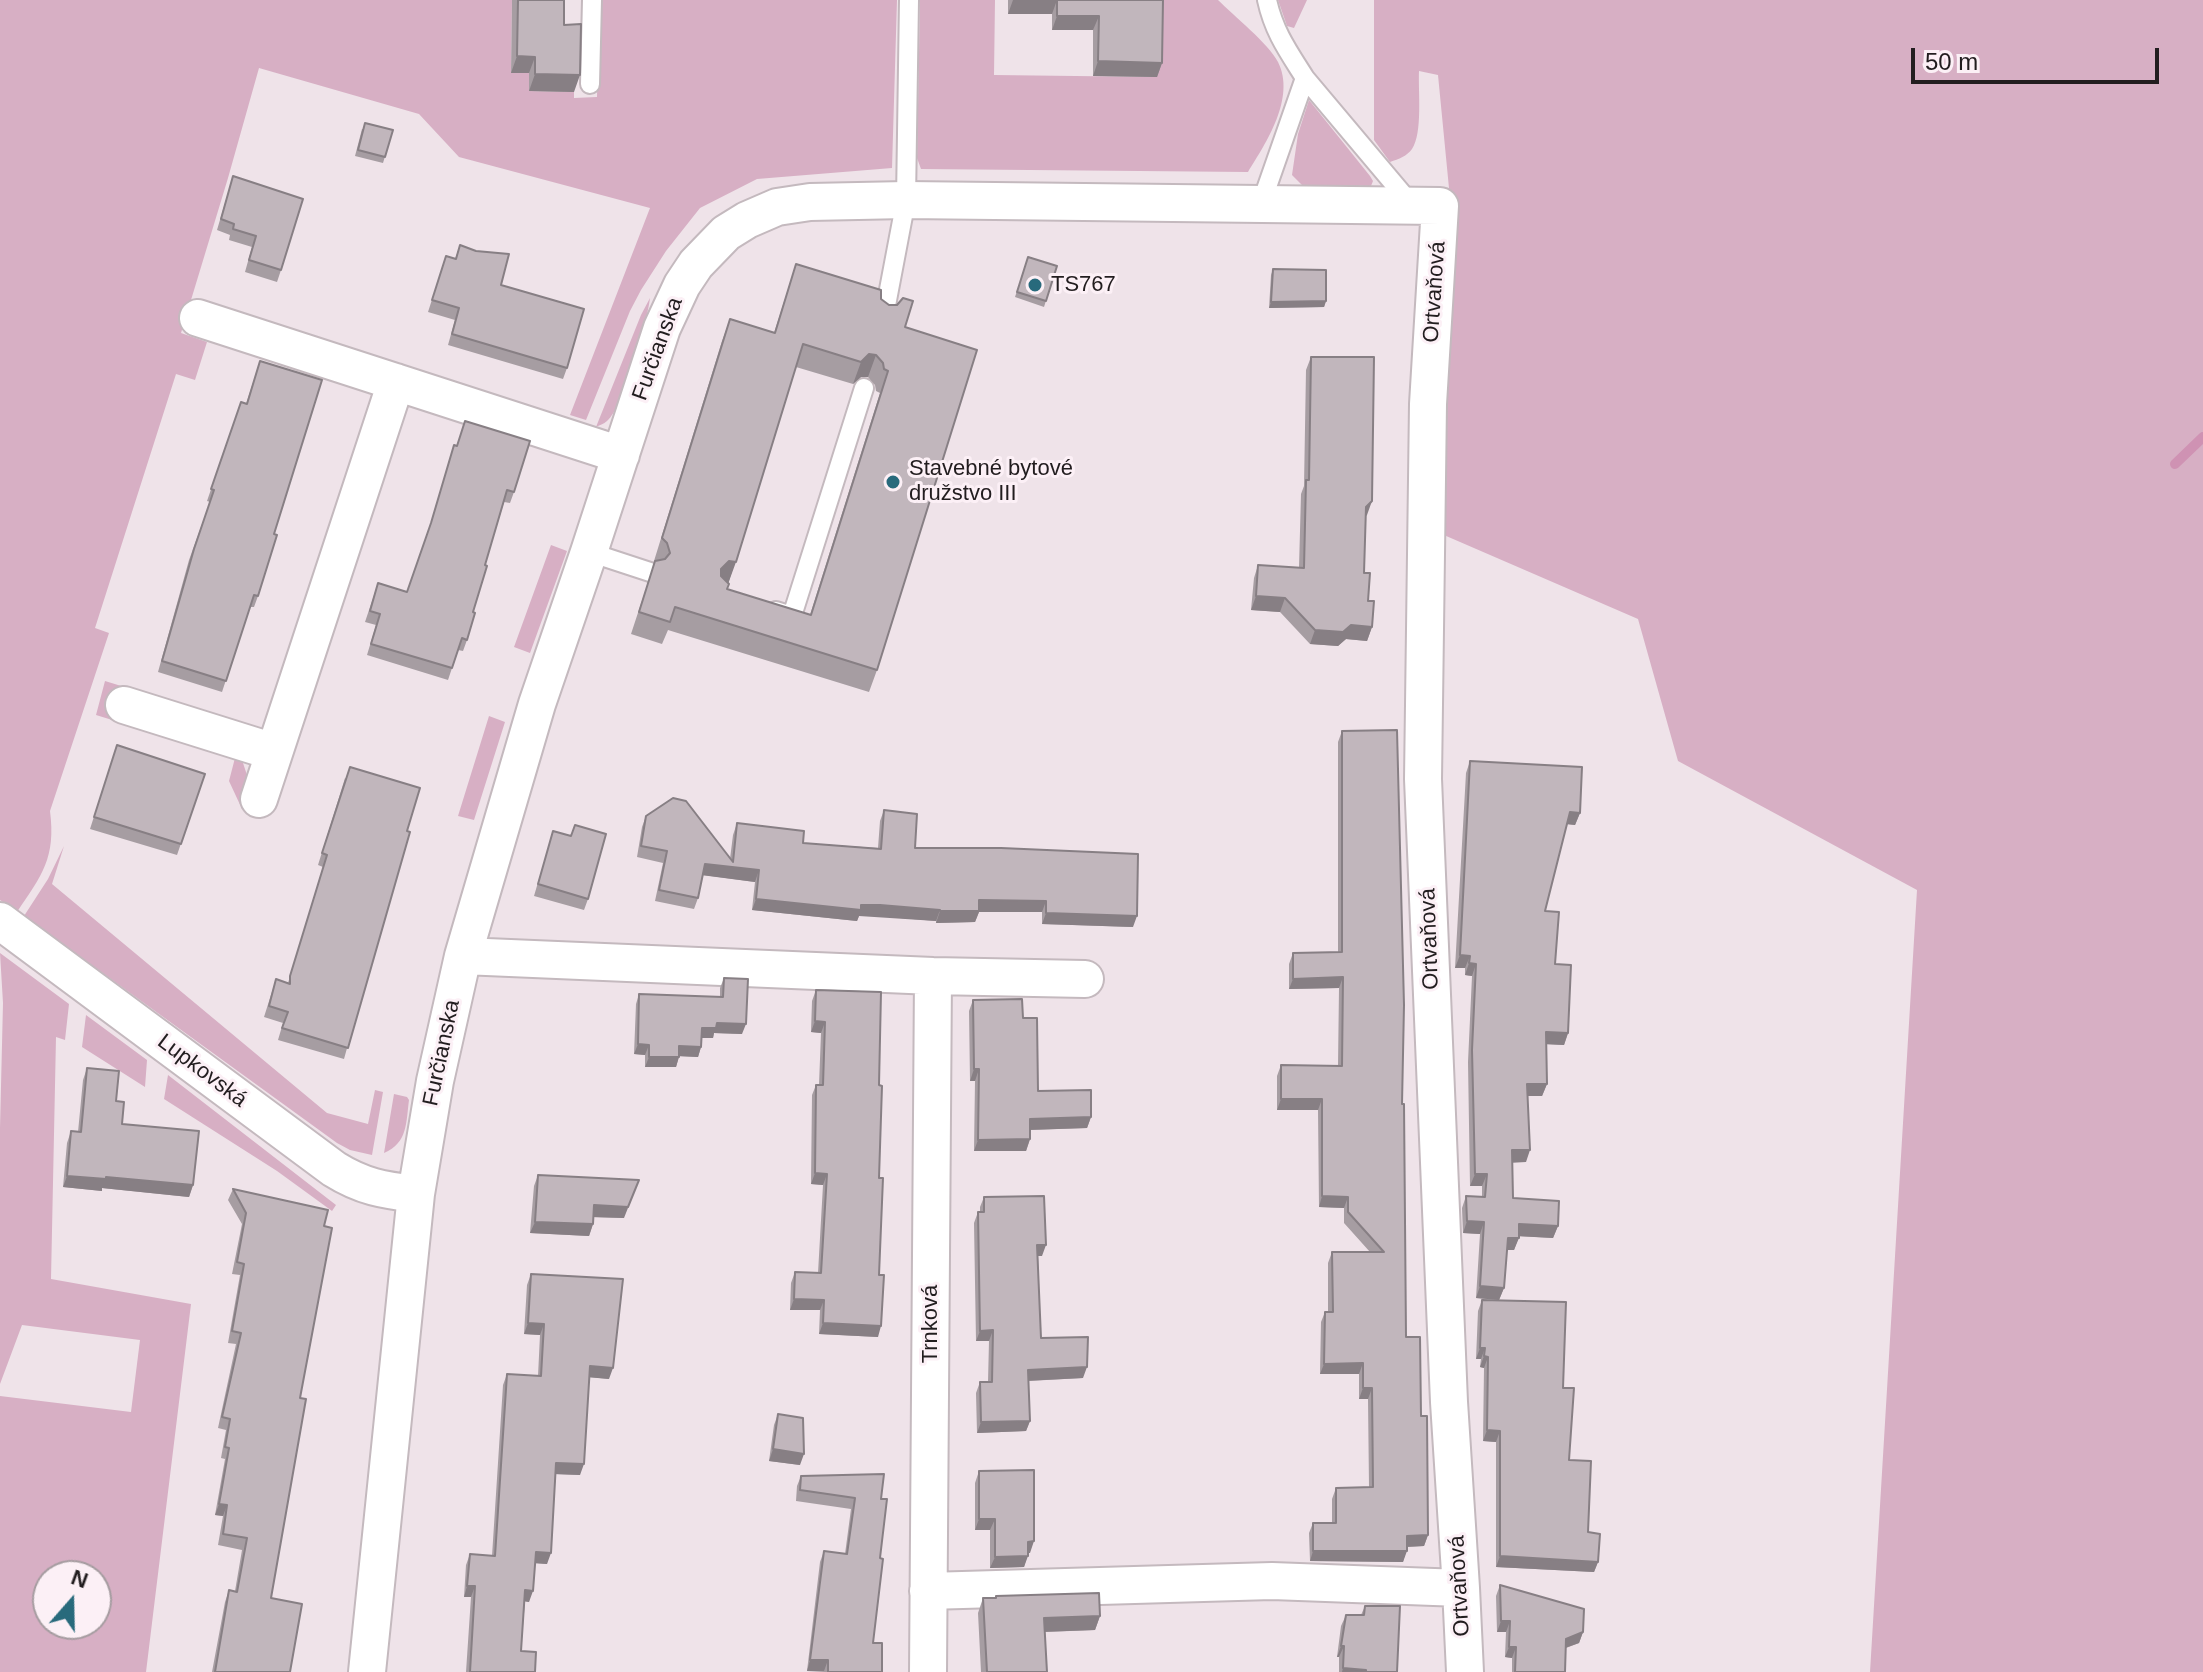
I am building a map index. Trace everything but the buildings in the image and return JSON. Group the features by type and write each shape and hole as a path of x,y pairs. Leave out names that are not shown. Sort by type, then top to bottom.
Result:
{"street":[{"name":"Furčianska","path":"367,1672 416,1194 435,1081 463,956 537,704 662,328 682,285 711,247 726,233 777,207 810,202 906,200 1426,206"},
{"name":"Ortvaňová","path":"1426,206 1428,404 1423,779 1449,1402 1465,1672"},
{"path":"198,318 621,455"},
{"path":"259,799 396,382"},
{"path":"124,705 274,752"},
{"name":"Lupkovská","path":"0,921 334,1169 373,1188 416,1194"},
{"path":"463,956 933,976 1085,979"},
{"name":"Trnková","path":"928,1672 933,976"},
{"path":"928,1591 1272,1581 1461,1588"}],"lane":[{"path":"590,84 592,0"},
{"path":"884,316 906,200 909,0"},
{"path":"1267,0 1279,38 1305,78 1426,206"},
{"path":"1261,204 1305,78"},
{"path":"765,608 792,616 864,388"},
{"path":"589,552 650,572"}],"shaded area":[{"path":"0,0 512,0 511,73 529,73 529,91 574,92 574,98 597,97 599,0 897,0 892,168 757,179 700,208 666,251 641,290 586,420 570,415 650,208 459,157 419,114 259,68 181,333 207,342 195,380 176,374 95,628 109,633 50,811 49,854 40,876 17,912 0,900"},
{"path":"920,0 995,0 994,75 1156,77 1158,0 1218,0 1259,38 1278,62 1283,76 1281,105 1270,134 1248,172 921,169 917,158"},
{"path":"1278,0 1307,0 1294,28 1287,26"},
{"path":"1374,0 2203,0 2203,1672 1870,1672 1917,890 1678,761 1638,619 1430,529 1452,219 1438,75 1419,71 1419,122 1415,142 1408,154 1390,162 1374,140"},
{"path":"1309,100 1370,176 1373,181 1371,186 1302,185 1292,175 1298,134"},
{"path":"650,298 640,344 621,399 607,421 596,427 641,315"},
{"path":"551,545 567,551 530,653 514,647"},
{"path":"105,681 225,718 235,757 243,763 249,781 249,793 242,809 229,781 235,758 96,715"},
{"path":"489,716 505,722 474,820 458,816"},
{"path":"64,846 52,884 327,1113 368,1124 375,1090 383,1092 372,1155 350,1150 337,1143 24,916 48,879"},
{"path":"0,953 69,1004 65,1040 56,1037 51,1279 191,1304 146,1672 0,1672 0,1396 131,1412 140,1340 22,1325 0,1384 3,1003"},
{"path":"86,1015 147,1060 145,1087 82,1047"},
{"path":"168,1075 336,1205 332,1211 277,1171 164,1099"},
{"path":"394,1094 409,1100 406,1124 398,1144 384,1153"}],"waterway":[{"path":"2175,464 2203,437"}],"place":[{"name":"TS767","path":"1035,285"},
{"name":"Stavebné bytové družstvo III","path":"893,482"}]}
